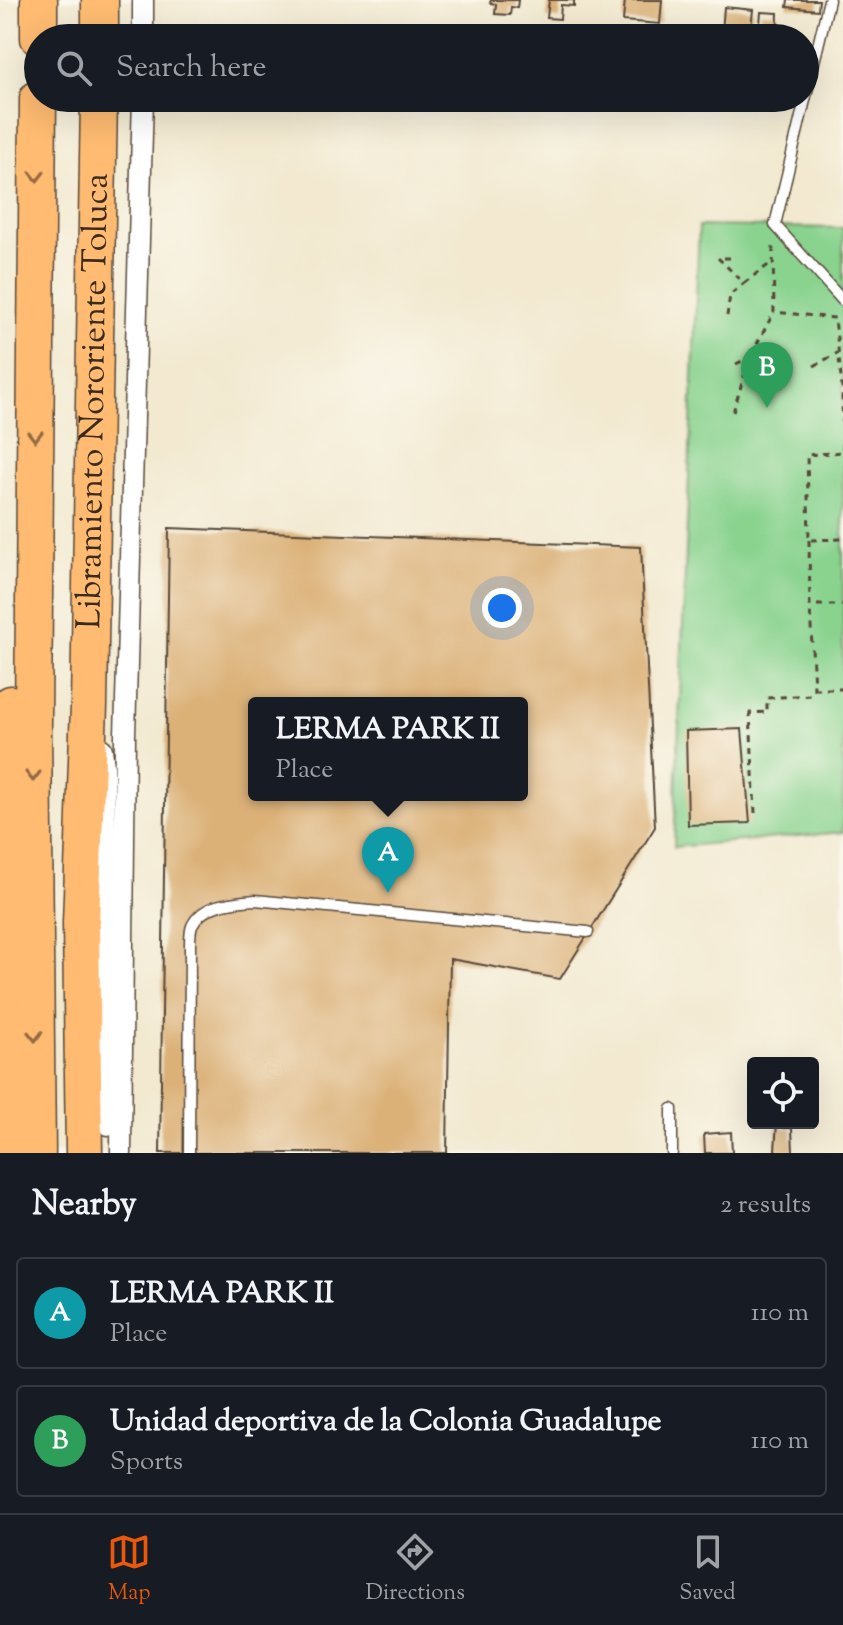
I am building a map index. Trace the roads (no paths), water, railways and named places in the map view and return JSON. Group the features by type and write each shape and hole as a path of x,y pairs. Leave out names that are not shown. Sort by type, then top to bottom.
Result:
{"highway":[{"path":"39,0 39,24"},
{"path":"100,0 100,24"},
{"name":"Libramiento Nororiente Toluca","path":"37,1153 34,586 38,112"},
{"name":"Libramiento Nororiente Toluca","path":"84,1153 81,923 89,706 99,112"},
{"path":"9,1153 6,785 14,658 20,615 34,586"}],"street":[{"path":"143,0 143,24"},
{"path":"121,1153 125,735 143,112"},
{"path":"89,706 101,739 104,767 108,1153"}],"lane":[{"path":"819,42 829,0"},
{"path":"802,112 775,225 843,301"},
{"path":"189,1153 190,945 192,926 208,909 255,900 588,932"},
{"path":"672,1109 672,1153"}],"place":[{"name":"Unidad deportiva de la Colonia Guadalupe","path":"767,408"},
{"name":"LERMA PARK II","path":"388,893"}]}
